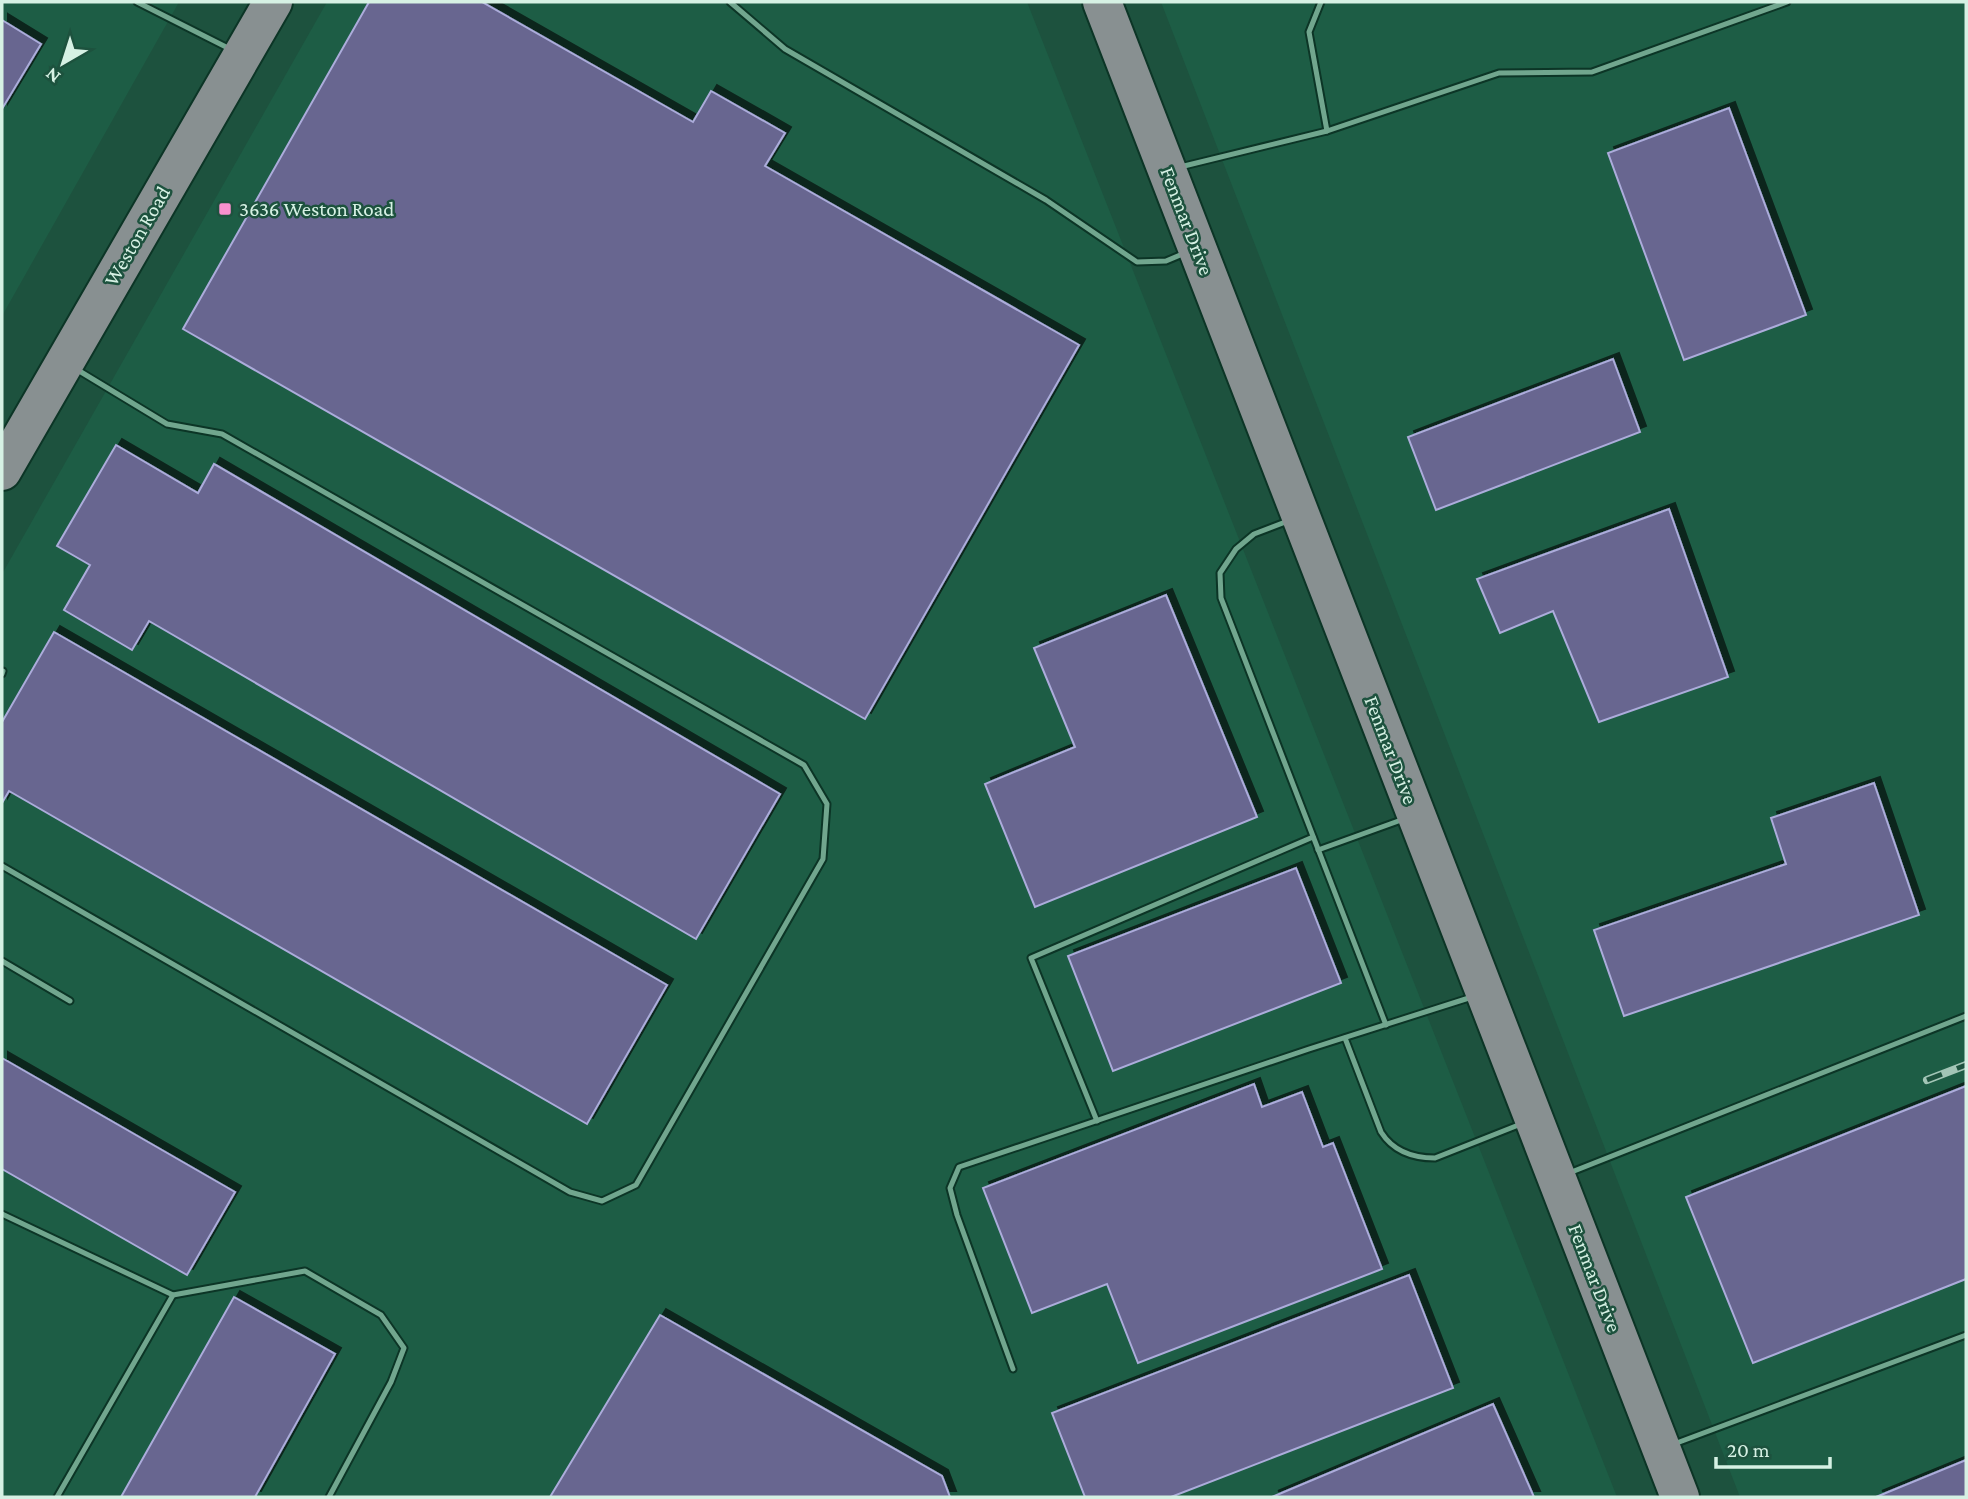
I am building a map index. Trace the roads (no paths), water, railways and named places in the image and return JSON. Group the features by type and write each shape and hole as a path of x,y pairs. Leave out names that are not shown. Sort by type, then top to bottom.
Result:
{"street":[{"name":"Weston Road","path":"11,448 64,362 273,2"},
{"name":"Fenmar Drive","path":"1102,2 1680,1497"}],"lane":[{"path":"137,2 242,56"},
{"path":"730,2 785,49 1046,200 1137,262 1166,261 1197,247"},
{"path":"1321,2 1309,32 1327,131"},
{"path":"1167,170 1327,131 1500,73 1592,72 1787,2"},
{"path":"2,866 570,1192 602,1201 636,1185 823,859 827,804 804,765 222,434 167,424 64,362"},
{"path":"1301,516 1254,534 1236,548 1220,573 1221,598 1386,1025"},
{"path":"1318,850 1416,814"},
{"path":"1097,1121 1031,958 1313,837"},
{"path":"2,961 70,1001"},
{"path":"1013,1369 950,1188 959,1167 1485,993"},
{"path":"1556,1178 1966,1016"},
{"path":"1345,1038 1381,1132 1386,1140 1409,1155 1435,1158 1534,1119"},
{"path":"2,1214 173,1295 305,1271 380,1315 404,1348 391,1382 329,1497"},
{"path":"57,1497 173,1295"},
{"path":"1661,1449 1966,1335"}],"railway":[{"path":"1927,1080 1966,1065"}],"place":[{"name":"3636 Weston Road","path":"225,209"}]}
